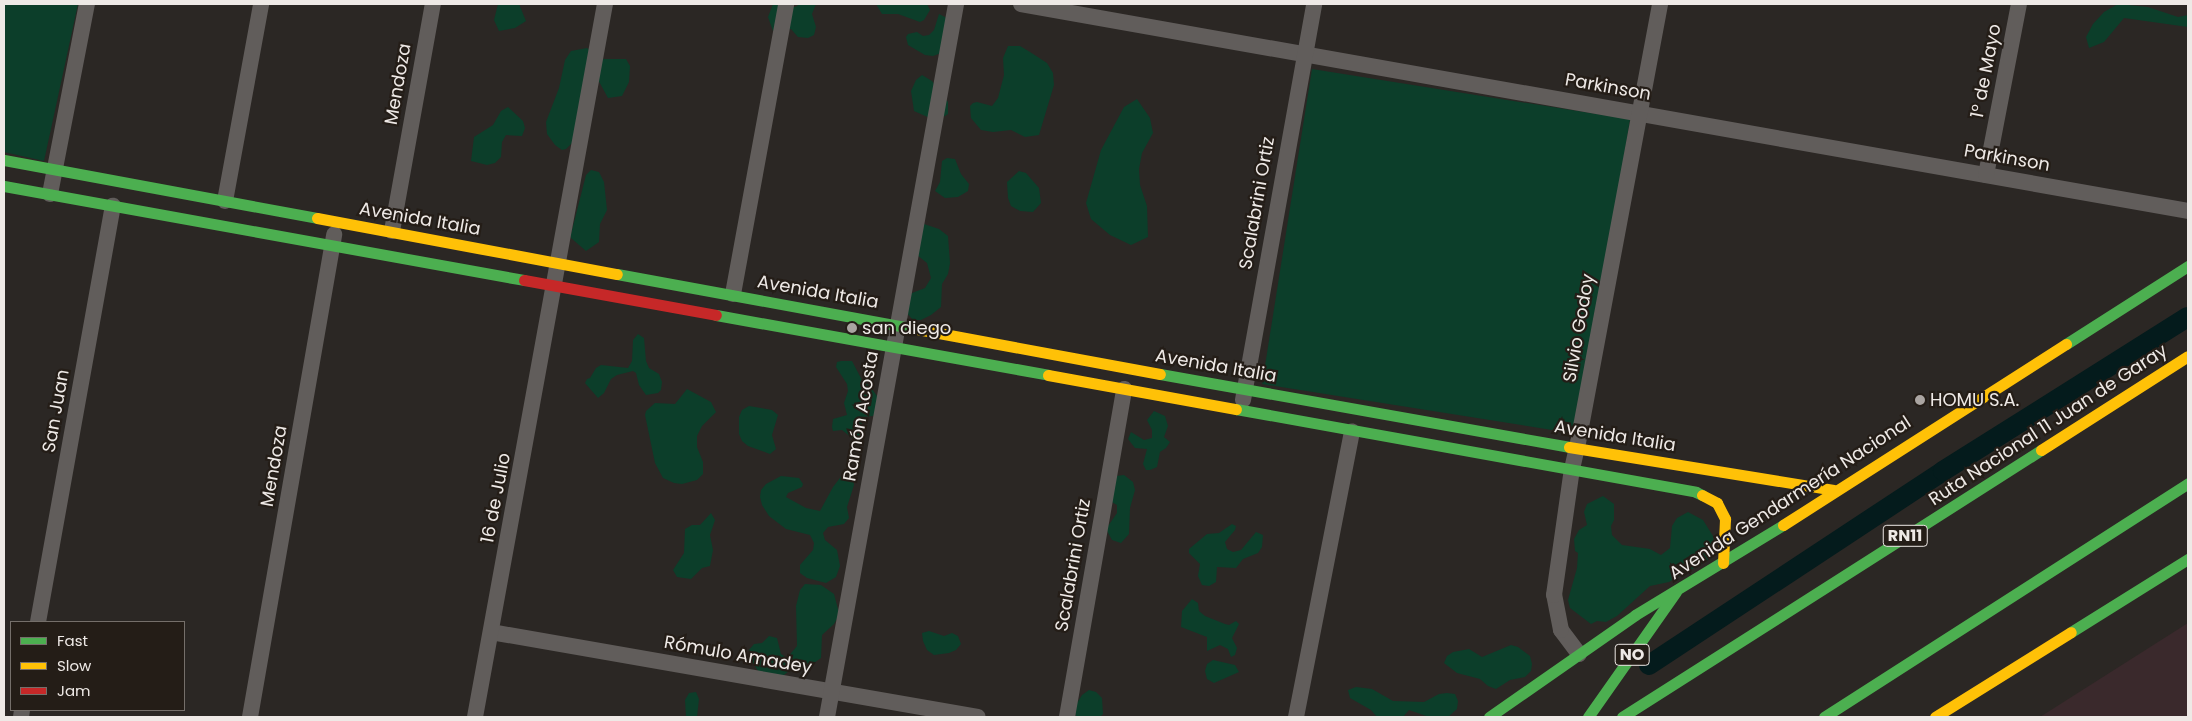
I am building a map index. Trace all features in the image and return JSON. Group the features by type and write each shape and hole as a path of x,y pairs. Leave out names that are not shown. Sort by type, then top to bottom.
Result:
{"main road":[{"name":"Avenida Italia","path":"4,160 1245,390 1834,490"},
{"path":"4,186 1696,492 1717,503 1725,519 1723,563"},
{"name":"Avenida Gendarmería Nacional","path":"1489,717 1635,615 1723,563 1834,490 2188,266"},
{"name":"Ruta Nacional 11 Juan de Garay","path":"1622,717 2188,356"},
{"path":"1824,717 2188,483"},
{"path":"1935,717 2188,559"},
{"name":"NO","path":"1588,717 1676,592"}],"street":[{"path":"50,194 87,4"},
{"path":"225,201 262,4"},
{"name":"Mendoza","path":"392,231 433,4"},
{"name":"16 de Julio","path":"475,717 556,286 605,4"},
{"path":"733,294 786,4"},
{"name":"Ramón Acosta","path":"827,717 956,4"},
{"name":"Parkinson","path":"1021,4 2188,211"},
{"name":"Scalabrini Ortiz","path":"1241,410 1314,4"},
{"name":"Silvio Godoy","path":"1579,654 1561,630 1554,595 1572,469 1578,448 1638,113 1660,4"},
{"name":"1° de Mayo","path":"1986,175 2019,4"},
{"name":"San Juan","path":"38,621 114,206"},
{"name":"Mendoza","path":"250,717 336,221"},
{"name":"Scalabrini Ortiz","path":"1067,717 1124,390"},
{"path":"1296,717 1352,431"},
{"name":"Rómulo Amadey","path":"491,632 978,717"}],"shaded area":[{"path":"2188,623 2188,717 2040,717"}],"green space":[{"path":"4,4 78,4 44,161 4,152"},
{"path":"498,4 519,4 526,21 515,28 499,31 494,20"},
{"path":"773,4 785,4 795,7 800,4 816,4 812,14 816,27 814,35 808,38 798,37 791,29 773,31 768,17"},
{"path":"876,4 927,4 930,10 924,20 920,22 898,14 882,14"},
{"path":"2118,4 2148,7 2178,17 2188,15 2188,27 2124,18 2104,42 2089,48 2086,37 2093,24 2104,12"},
{"path":"939,14 949,19 941,53 933,56 925,55 908,45 906,37 908,34 917,32 923,36 929,35 934,30"},
{"path":"1008,46 1020,46 1047,63 1053,73 1054,85 1039,135 1025,137 1011,130 993,132 981,130 971,118 970,106 973,103 977,102 992,106 998,98 1004,75 1003,58"},
{"path":"587,48 602,59 626,59 630,66 629,82 622,96 608,98 596,76 575,140 566,149 562,150 555,145 547,134 546,122 559,88 565,60 571,51"},
{"path":"1312,69 1630,119 1580,434 1262,384"},
{"path":"922,75 932,81 948,102 948,114 945,116 932,119 914,111 911,91 916,80"},
{"path":"1137,99 1150,118 1153,133 1142,153 1139,169 1140,185 1147,206 1148,237 1131,245 1110,235 1091,219 1086,203 1101,150 1124,107"},
{"path":"508,107 523,121 525,128 522,136 506,135 502,142 501,157 495,163 487,165 471,161 474,137 493,125 501,111"},
{"path":"947,158 955,159 961,174 969,184 968,191 958,197 945,198 935,191 940,182 942,161"},
{"path":"591,170 599,172 604,182 607,210 600,224 599,242 586,251 571,238 571,234 586,175"},
{"path":"1019,171 1026,173 1039,188 1041,203 1033,212 1020,211 1011,206 1008,198 1007,182"},
{"path":"921,223 939,229 948,236 950,263 948,274 942,284 941,307 921,320 913,320 905,311 907,295 925,288 931,278 927,263 917,255"},
{"path":"638,334 644,338 646,361 649,368 659,374 662,382 661,390 658,393 646,395 639,385 636,373 633,371 617,375 611,379 604,393 598,398 585,383 587,379 601,365 628,368 632,361 633,340"},
{"path":"852,361 863,382 870,386 877,396 877,410 873,416 861,417 859,420 866,429 859,438 852,438 842,430 833,431 832,427 833,419 847,415 844,403 848,391 847,384 836,367 837,362"},
{"path":"687,389 711,402 716,412 702,426 697,436 697,447 703,462 703,474 697,480 682,484 663,478 655,463 645,415 646,411 655,403 675,404"},
{"path":"749,406 772,410 778,415 772,435 776,449 770,454 748,446 742,441 739,434 739,417 742,410"},
{"path":"1154,411 1165,416 1168,426 1164,437 1170,442 1160,452 1157,467 1146,470 1143,464 1147,449 1135,448 1128,439 1131,432 1144,440 1152,438 1152,430 1147,420"},
{"path":"843,474 853,478 854,485 847,507 849,518 844,524 828,527 823,533 825,540 837,550 840,566 836,577 826,583 807,578 800,573 800,565 813,550 814,543 810,535 786,529 769,516 762,505 761,490 766,484 781,476 799,478 803,484 802,487 788,493 786,497 806,508 820,511 833,487"},
{"path":"1124,475 1133,482 1135,490 1130,508 1129,534 1121,543 1112,540 1106,529 1117,513 1117,505 1110,501 1116,476"},
{"path":"1603,496 1614,504 1614,520 1611,526 1612,535 1622,545 1650,549 1661,555 1670,548 1672,526 1677,518 1688,512 1703,520 1713,536 1715,548 1712,558 1669,582 1650,586 1617,616 1606,622 1597,621 1591,624 1570,608 1568,600 1577,568 1578,553 1575,551 1574,539 1579,530 1587,525 1584,512 1587,504"},
{"path":"711,513 715,520 710,535 713,550 710,566 702,568 691,579 677,577 673,570 684,553 685,529 692,525 700,525"},
{"path":"1232,524 1236,526 1225,542 1227,549 1233,552 1241,550 1256,532 1263,535 1262,547 1258,553 1243,559 1236,568 1217,567 1216,582 1209,586 1202,585 1198,576 1200,564 1189,553 1189,549 1207,534 1219,533"},
{"path":"805,584 821,585 834,594 838,609 838,617 834,624 822,635 821,658 814,663 798,664 780,678 758,671 750,658 749,650 754,644 762,643 769,636 777,638 781,654 787,658 797,646 796,606 800,590"},
{"path":"1192,599 1198,603 1199,611 1205,616 1229,625 1236,621 1239,624 1232,638 1237,648 1235,655 1231,657 1228,649 1220,645 1207,651 1207,637 1181,627 1182,611"},
{"path":"929,631 944,636 952,633 958,636 961,644 956,650 949,653 934,655 927,650 923,641 922,633"},
{"path":"1511,645 1518,647 1530,656 1531,671 1525,677 1510,680 1496,689 1488,686 1480,679 1457,673 1444,663 1447,656 1453,652 1469,649 1482,657"},
{"path":"1213,660 1235,665 1239,672 1214,683 1207,679 1205,671 1207,664"},
{"path":"1356,687 1372,689 1393,701 1424,702 1439,694 1455,694 1458,701 1457,709 1448,717 1429,717 1409,710 1403,717 1377,717 1371,710 1350,698 1348,690"},
{"path":"1089,690 1096,692 1102,698 1103,714 1100,717 1076,717 1074,708 1082,695"},
{"path":"696,692 699,699 697,717 686,717 685,700 689,693"}],"waterway":[{"path":"1649,665 1943,471 2188,317"}],"traffic: fast":[{"path":"4,160 317,218"},
{"path":"4,186 524,280"},
{"path":"2066,344 2188,266"},
{"path":"617,274 917,329"},
{"path":"716,315 1048,375"},
{"path":"1160,374 1569,447"},
{"path":"1236,409 1696,492 1702,495"},
{"path":"1622,717 2041,450"},
{"path":"1824,717 2188,483"},
{"path":"1489,717 1635,615 1783,525"},
{"path":"2071,632 2188,559"},
{"path":"1588,717 1676,592"}],"traffic: slow":[{"path":"317,218 617,274"},
{"path":"917,329 1160,374"},
{"path":"1783,525 2066,344"},
{"path":"2041,450 2188,356"},
{"path":"1048,375 1236,409"},
{"path":"1569,447 1834,490"},
{"path":"1702,495 1717,503 1725,519 1723,563"},
{"path":"1935,717 2071,632"}],"traffic: jam":[{"path":"524,280 716,315"}],"place":[{"name":"san diego","path":"852,328"},
{"name":"HOMU S.A.","path":"1920,400"}]}
